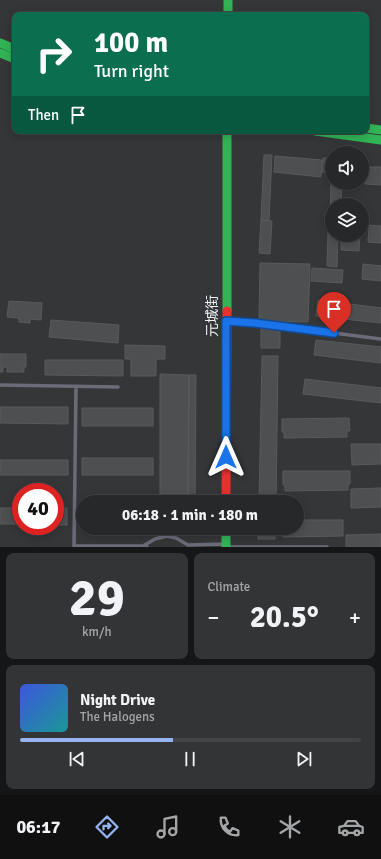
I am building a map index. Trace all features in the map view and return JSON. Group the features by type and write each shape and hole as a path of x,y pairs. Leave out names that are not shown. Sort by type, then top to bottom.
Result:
{"street":[{"path":"228,0 228,12"},
{"path":"0,43 12,48"},
{"path":"0,53 12,58"},
{"path":"369,128 381,130"},
{"name":"元城街","path":"226,495 227,134"},
{"path":"337,134 381,140"},
{"path":"226,535 226,546"}],"lane":[{"path":"226,321 255,323 381,339"},
{"path":"0,385 118,387"},
{"path":"76,387 74,546 145,546 155,539 167,536 176,538 188,545"},
{"path":"184,547 188,545 327,546"}],"building":[{"path":"264,155 272,155 269,220 261,220"},
{"path":"275,156 322,160 321,177 274,172"},
{"path":"323,158 325,158 325,172 321,172"},
{"path":"369,167 381,167 381,185 369,184"},
{"path":"331,190 342,190 341,198 331,198"},
{"path":"261,220 272,221 270,254 259,253"},
{"path":"369,225 381,226 381,243 368,242"},
{"path":"328,242 338,242 337,267 327,266"},
{"path":"341,242 360,242 359,251 341,250"},
{"path":"260,263 310,264 308,322 259,321"},
{"path":"363,264 381,266 381,281 362,279"},
{"path":"312,268 343,270 342,283 311,281"},
{"path":"318,300 381,308 381,323 316,316"},
{"path":"9,301 42,303 41,320 30,319 30,323 19,322 19,318 7,317"},
{"path":"51,320 119,325 118,343 49,337"},
{"path":"261,327 280,327 280,348 261,348"},
{"path":"316,340 381,347 381,363 314,355"},
{"path":"125,345 165,346 165,359 156,359 156,376 131,376 131,359 125,359"},
{"path":"0,354 26,354 26,367 24,367 24,372 7,372 7,367 3,367 3,372 0,372"},
{"path":"262,356 278,356 276,495 259,495"},
{"path":"45,360 123,360 123,376 45,375"},
{"path":"160,374 189,375 188,494 160,494"},
{"path":"189,375 196,375 195,495 176,495 188,494"},
{"path":"305,379 381,388 381,403 303,394"},
{"path":"0,407 68,407 68,424 0,423"},
{"path":"82,408 153,408 153,426 82,426"},
{"path":"349,418 350,431 347,431 347,437 284,438 284,432 282,432 282,419"},
{"path":"351,444 381,444 381,464 352,465"},
{"path":"82,458 153,458 153,475 82,475"},
{"path":"0,460 68,460 68,475 0,475"},
{"path":"283,471 350,471 350,484 348,484 348,490 285,491 285,485 283,485"},
{"path":"381,488 381,507 351,508 351,489"},
{"path":"0,508 12,508 12,524 0,524"},
{"path":"64,508 67,508 67,525 64,525"},
{"path":"304,520 343,520 343,536 283,537 283,535 304,535"},
{"path":"381,534 381,547 346,547 346,535"},
{"path":"258,535 275,535 275,539 258,539"}],"traffic: fast":[{"path":"228,0 228,12"},
{"path":"0,43 12,48"},
{"path":"0,53 12,58"},
{"path":"369,128 381,130"},
{"path":"227,134 227,311"},
{"path":"337,134 381,140"},
{"path":"226,535 226,547"}],"traffic: jam":[{"path":"226,495 227,311"}],"route":[{"path":"226,457 226,321 255,323 334,333"}]}
